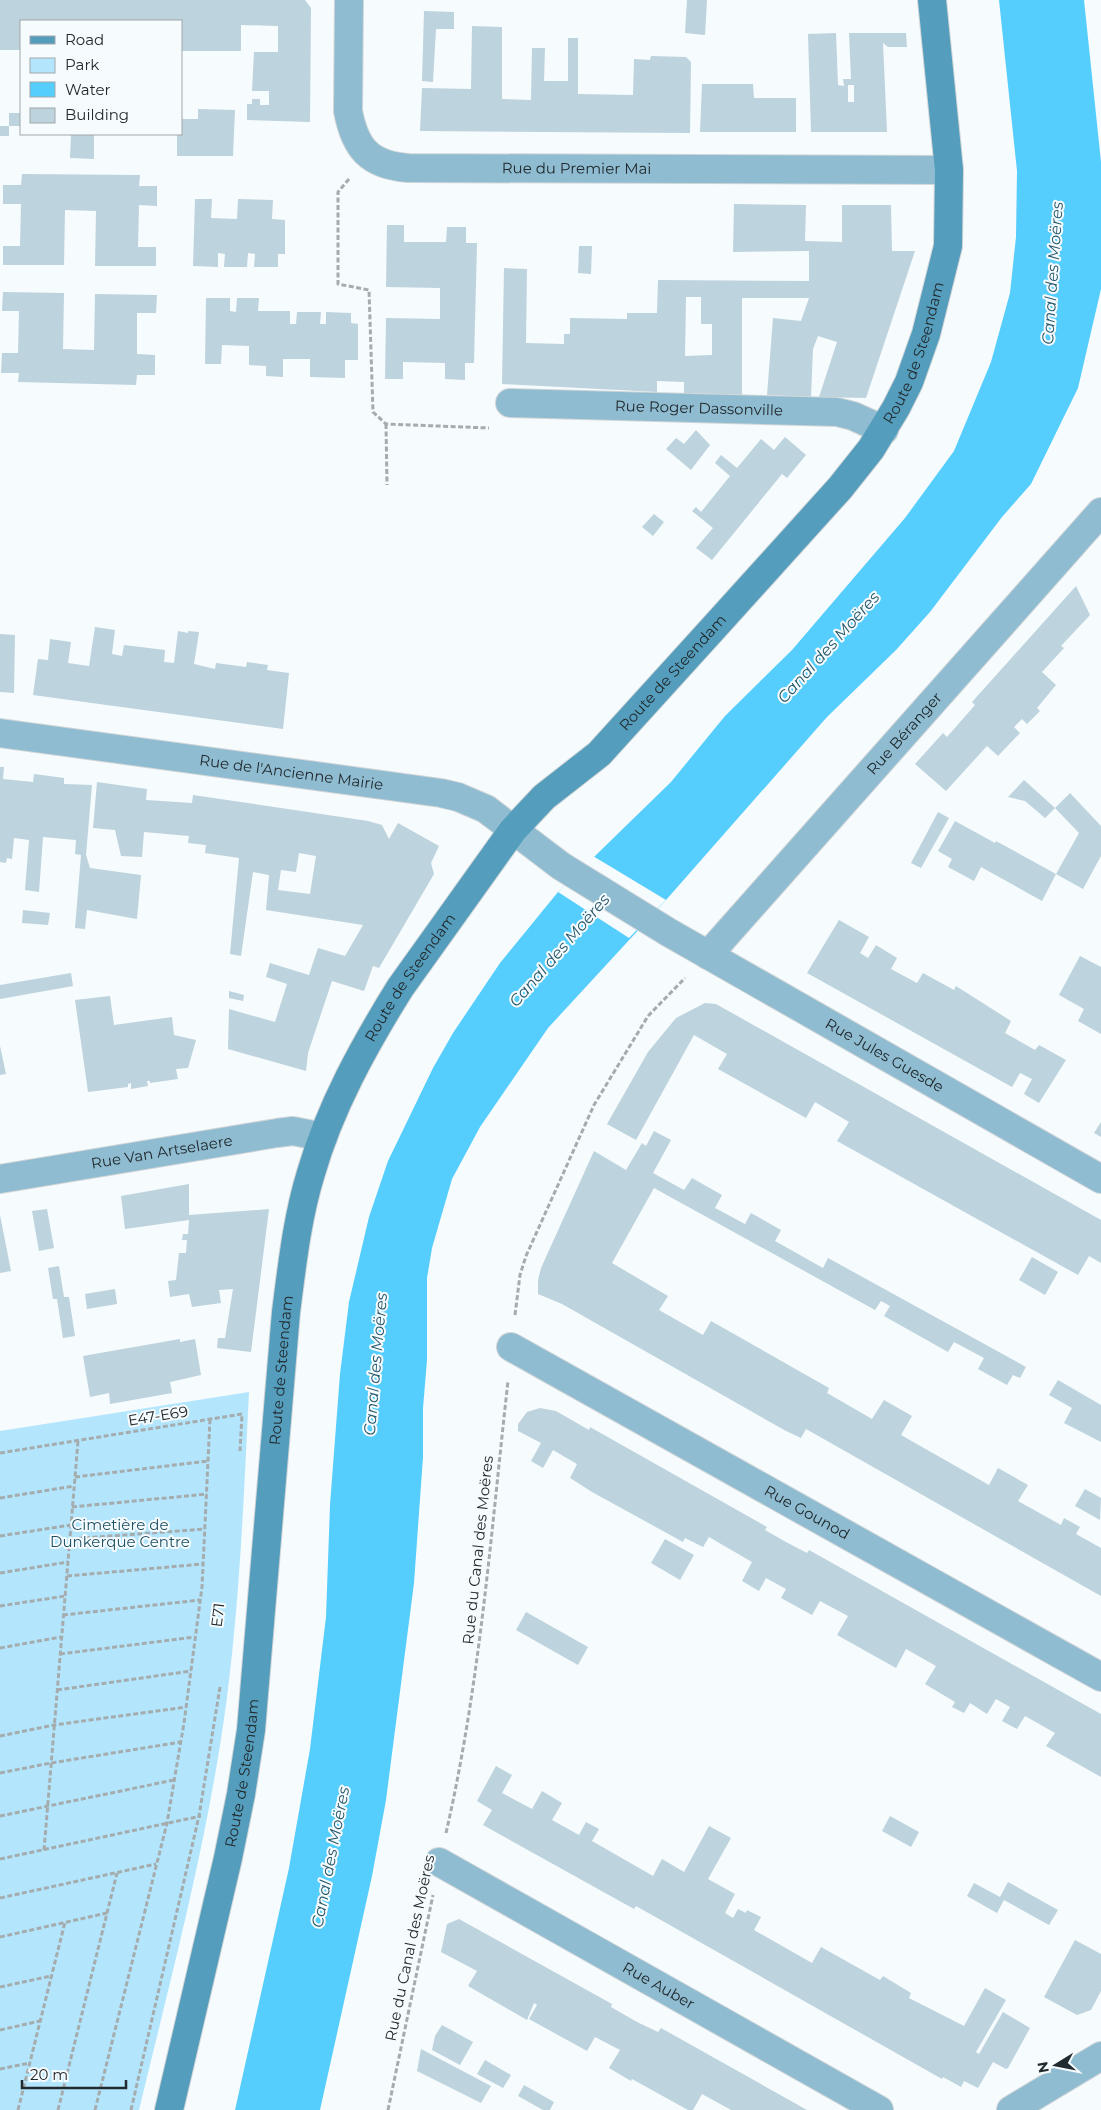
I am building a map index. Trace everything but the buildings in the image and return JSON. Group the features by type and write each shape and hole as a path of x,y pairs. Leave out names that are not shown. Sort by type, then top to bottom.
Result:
{"street":[{"path":"349,0 348,111 355,136 367,154"},
{"name":"Route de Steendam","path":"169,2110 236,1820 255,1698 286,1312 303,1201 323,1137 349,1076 386,1010 513,830 531,810 599,754 614,738 822,509 872,449 884,430 909,382 919,357 943,272 949,224 949,170 932,0"},
{"name":"Rue du Premier Mai","path":"367,154 385,165 408,168 949,170"},
{"name":"Rue Roger Dassonville","path":"510,403 837,412 853,416 884,430"},
{"name":"Rue Béranger","path":"708,955 1101,512"},
{"name":"Rue de l'Ancienne Mairie","path":"0,733 441,793 479,806 496,816 561,866 668,932"},
{"name":"Rue Jules Guesde","path":"668,932 1101,1179"},
{"name":"Rue Van Artselaere","path":"0,1179 277,1133 293,1131 323,1137"},
{"name":"Rue Gounod","path":"511,1347 1101,1677"},
{"name":"Rue Auber","path":"439,1862 879,2110"},
{"path":"1011,2110 1101,2056"}],"path":[{"path":"367,154 338,192 338,284 369,290 373,412 386,424 499,428 510,403"},
{"path":"386,424 387,485"},
{"name":"Rue du Canal des Moëres","path":"388,2110 468,1727 476,1673 517,1294 526,1256 594,1104 648,1016 708,955"},
{"name":"E47-E69","path":"0,1453 242,1414 240,1459"},
{"path":"95,2110 167,1823 181,1742 200,1600 210,1420"},
{"path":"44,1850 78,1441"},
{"path":"75,1477 208,1461"},
{"path":"0,1498 74,1486"},
{"path":"72,1506 207,1494"},
{"path":"0,1536 71,1524"},
{"path":"70,1539 205,1529"},
{"path":"0,1572 68,1562"},
{"path":"67,1576 203,1564"},
{"path":"0,1606 65,1596"},
{"path":"63,1615 200,1600"},
{"path":"0,1648 61,1637"},
{"path":"60,1654 195,1637"},
{"path":"57,1690 191,1671"},
{"path":"132,2110 199,1816 221,1678"},
{"path":"0,1736 54,1725 186,1707"},
{"path":"0,1773 181,1742"},
{"path":"0,1816 174,1780"},
{"path":"0,1859 199,1816 236,1820"},
{"path":"0,1898 156,1864"},
{"path":"58,2110 117,1873"},
{"path":"0,1937 107,1913"},
{"path":"18,2110 65,1922"},
{"path":"0,1987 51,1976"},
{"path":"0,2030 40,2021"},
{"path":"0,2070 30,2063"}],"green space":[{"name":"Cimetière de Dunkerque Centre","path":"249,1392 241,1545 227,1697 200,1853 139,2110 0,2110 0,1431"}],"water":[{"name":"Canal des Moëres","path":"999,0 1084,0 1101,162 1101,289 1078,388 1031,484 1002,517 930,612 896,650 827,717 666,900 548,1028 480,1127 452,1179 432,1248 427,1278 427,1360 423,1408 423,1457 414,1583 386,1800 372,1876 320,2110 235,2110 289,1868 310,1749 326,1617 330,1505 340,1374 349,1302 369,1217 388,1161 433,1068 453,1033 500,963 558,892 671,782 725,716 792,650 905,518 954,451 991,362 1010,293 1016,237 1017,171"}],"pier":[{"path":"593,856 666,900 629,938 558,892"}]}
